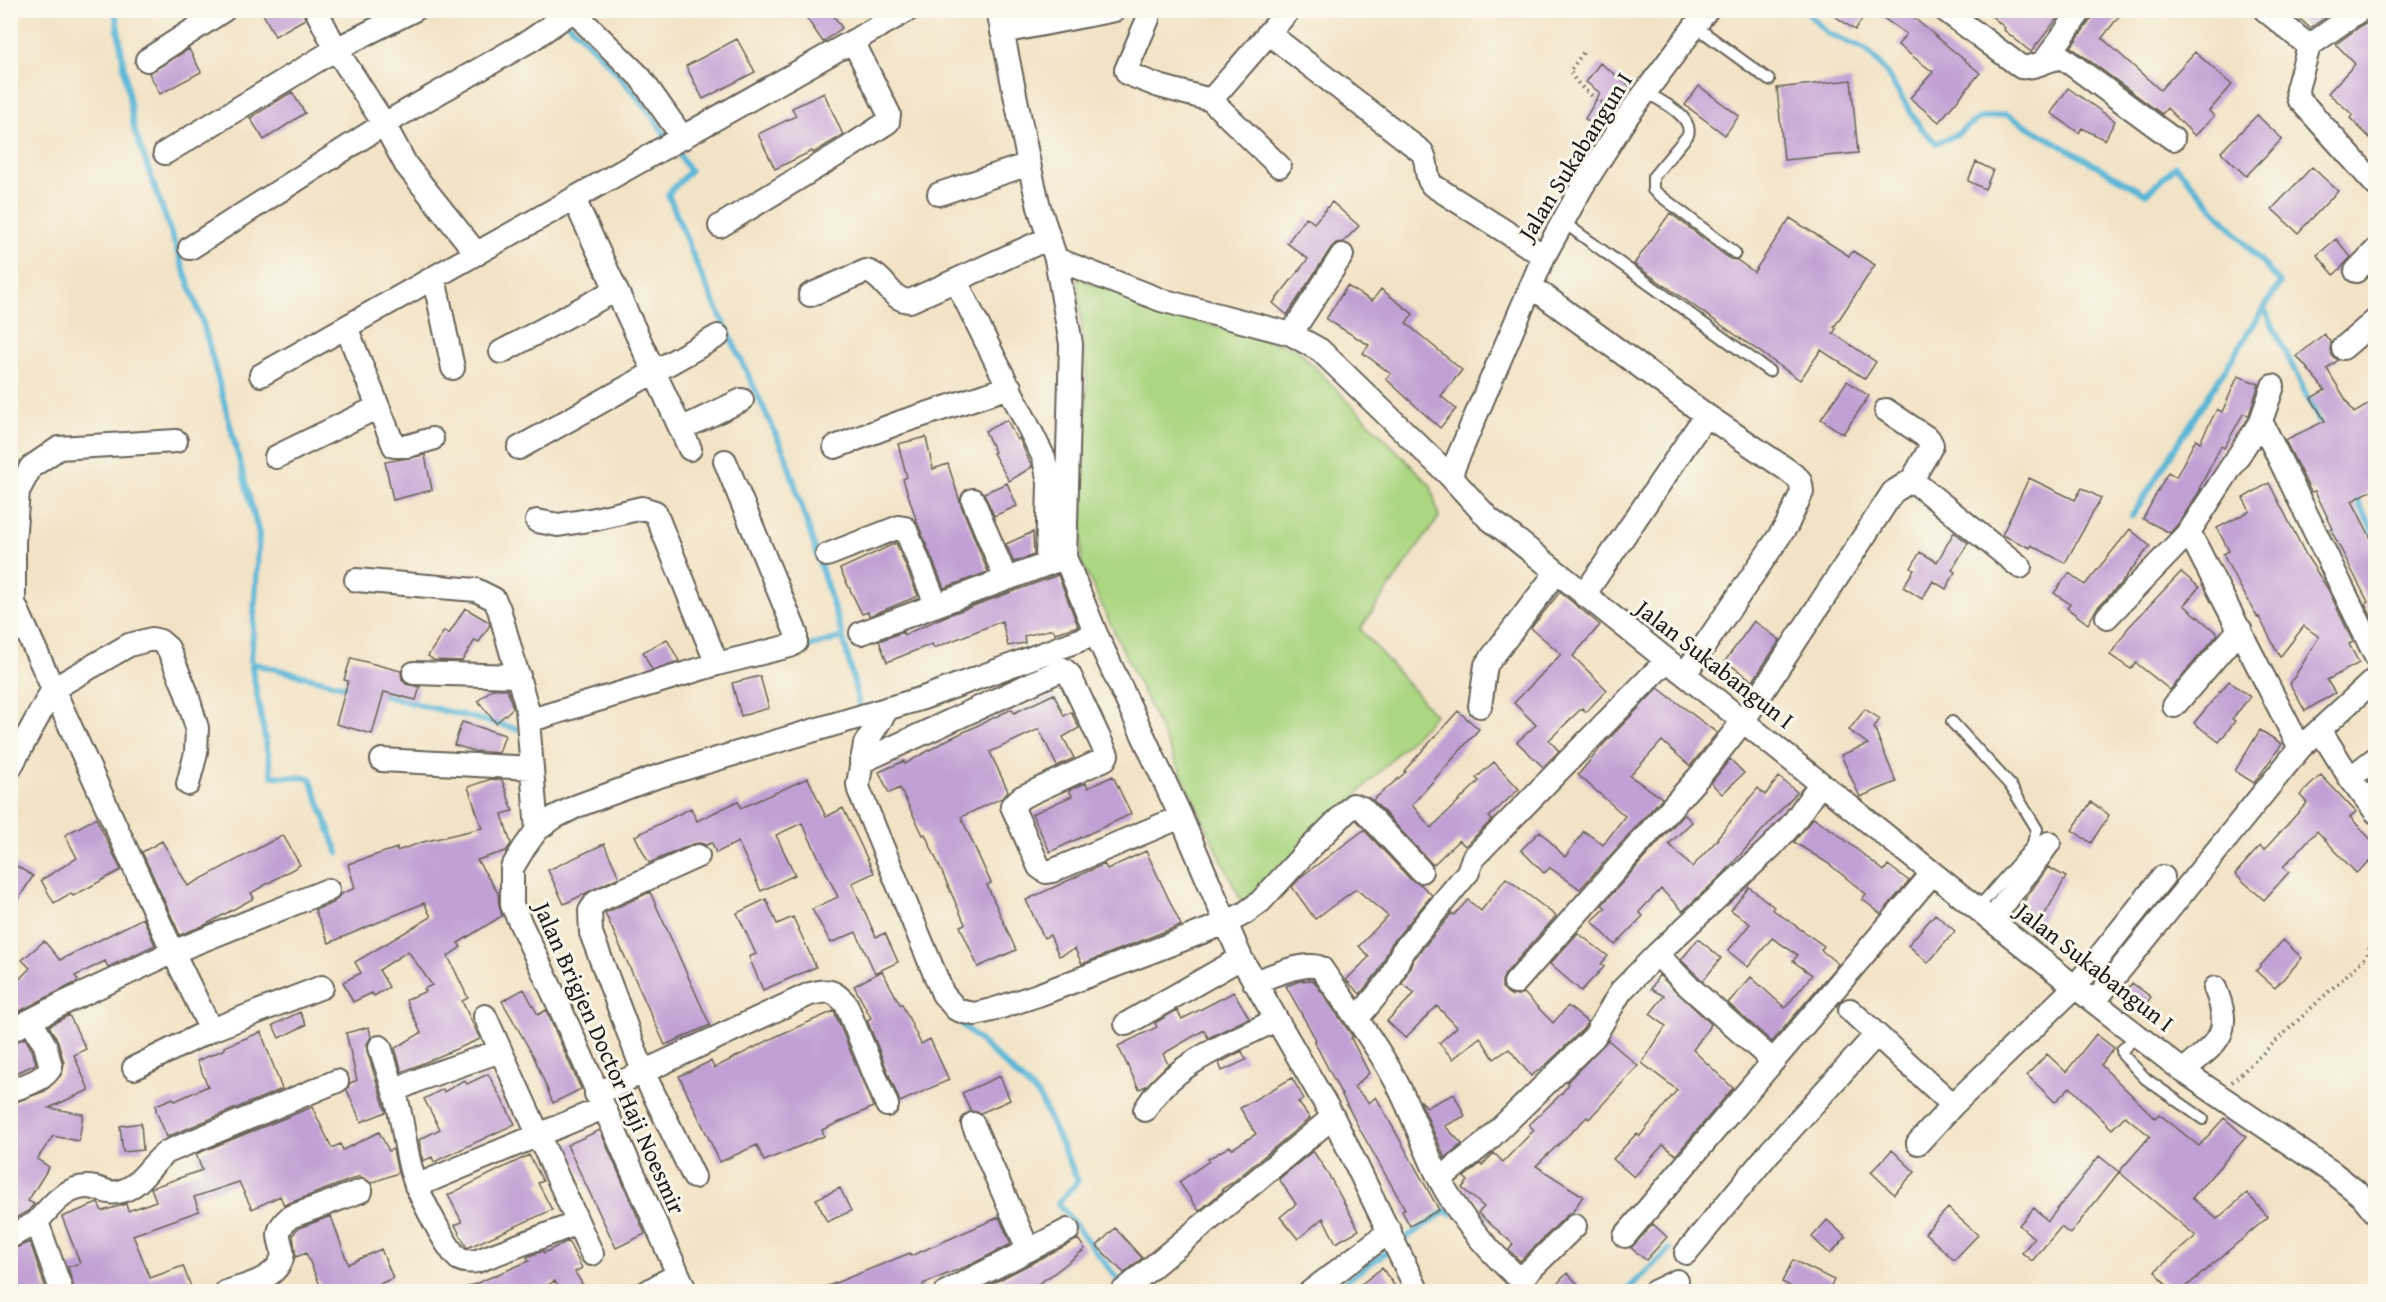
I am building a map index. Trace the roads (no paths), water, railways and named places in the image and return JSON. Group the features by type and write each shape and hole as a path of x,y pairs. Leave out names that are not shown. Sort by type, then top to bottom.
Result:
{"street":[{"path":"147,60 224,10"},
{"path":"316,10 336,49 384,124 406,165 477,254"},
{"path":"165,153 336,49 414,10"},
{"path":"261,375 908,10"},
{"path":"1056,560 1072,365 1064,296 1029,164 1000,21 1115,10"},
{"path":"1147,10 1148,19 1126,70 1127,73 1132,77 1211,100 1279,166"},
{"path":"1211,100 1289,10"},
{"path":"1945,10 2021,67 2027,68 2056,58 2063,58 2173,139"},
{"path":"2044,62 2081,10"},
{"path":"2265,10 2301,40"},
{"path":"2301,40 2360,10"},
{"path":"190,248 384,124 573,12 640,77 681,139"},
{"name":"Jalan Sukabangun I","path":"1702,24 1626,118 1544,256 1450,476 1488,518 1666,661 1744,720 1820,784 2094,1002 2184,1071 2372,1199"},
{"path":"1268,33 1422,152 1426,160 1426,176 1432,186 1544,256"},
{"path":"2301,40 2296,92 2298,98 2376,185"},
{"path":"720,226 888,122 889,114 853,41"},
{"path":"939,194 1029,164"},
{"path":"574,199 685,439 742,400"},
{"path":"810,295 867,271 874,274 899,300 906,301 956,281 1049,238"},
{"path":"2356,271 2376,250"},
{"path":"1291,334 1342,255"},
{"path":"1056,260 1161,300 1291,334 1320,350 1450,476"},
{"path":"434,278 453,368"},
{"path":"956,281 1044,458 1048,475 1056,560 1096,634 1181,817 1241,958 1333,1117 1417,1291"},
{"path":"1531,286 1706,415 1799,479 1802,492 1787,525 1685,674"},
{"path":"501,352 616,290"},
{"path":"2343,348 2376,320"},
{"path":"346,327 394,446 408,447 432,439"},
{"path":"519,448 718,336"},
{"path":"2107,617 2189,532 2260,421 2273,386"},
{"path":"835,447 901,422 1010,387"},
{"path":"276,457 378,407"},
{"path":"1515,983 1703,772 1744,720 1893,492 1912,480 1932,445 1929,439 1886,410"},
{"path":"1584,595 1706,415"},
{"path":"2260,421 2376,657"},
{"path":"176,441 58,448 31,467 18,491 12,604 211,1030"},
{"path":"528,721 717,664 794,644 797,638 725,461"},
{"path":"1912,480 2020,567"},
{"path":"973,500 1006,579"},
{"path":"537,521 558,525 642,508 655,512 717,664"},
{"path":"827,555 899,527 905,528 936,604"},
{"path":"2189,532 2300,748"},
{"path":"861,633 1056,560"},
{"path":"1480,706 1486,665 1556,573"},
{"path":"356,580 476,590 494,599 519,676 528,721 537,830"},
{"path":"2174,706 2240,629"},
{"name":"Jalan Brigjen Doctor Haji Noesmir","path":"682,1283 512,905 512,868 537,830 555,817 577,806 656,777 964,684 1096,634"},
{"path":"10,768 53,690 129,645 152,639 160,641 168,648 186,691 197,728 196,753 188,784"},
{"path":"1357,1019 1390,979 1402,952 1468,872 1473,858 1666,661"},
{"path":"861,762 1063,669 1069,674 1107,755 1101,761 1022,797 1012,806 1039,867 1046,872 1052,871 1181,817"},
{"path":"414,673 519,676"},
{"path":"2094,1002 2300,748 2376,678"},
{"path":"888,708 865,744 858,784 943,994 956,1009 975,1014 992,1010 1245,914 1260,902 1353,805 1362,808 1421,871"},
{"path":"2320,730 2350,778 2376,812"},
{"path":"2350,778 2376,758"},
{"path":"382,760 532,768"},
{"path":"1440,1179 1485,1143 1594,1037 1621,991 1771,847 1793,823 1820,784"},
{"path":"1984,914 2049,843"},
{"path":"694,1177 644,1074 591,933 590,911 596,902 698,856"},
{"path":"1625,1236 1932,874"},
{"path":"1918,1143 1953,1105 2075,987 2163,877"},
{"path":"10,1031 173,952 328,890"},
{"path":"1657,954 1773,1061"},
{"path":"1126,1024 1241,958"},
{"path":"1254,982 1304,966 1321,968 1393,1075 1440,1179 1475,1234 1496,1258 1518,1277 1525,1275 1575,1226"},
{"path":"134,1068 211,1030 322,987"},
{"path":"2184,1071 2219,1037 2224,1024 2223,1007 2215,988"},
{"path":"416,1186 538,1134 600,1101 644,1074 810,994 826,991 837,993 846,1004 887,1105"},
{"path":"1850,1010 1953,1105"},
{"path":"484,1016 592,1254"},
{"path":"1145,1110 1162,1087 1185,1068 1276,1020"},
{"path":"10,1091 38,1080 48,1073 51,1067 45,1045 31,1021"},
{"path":"1686,1253 1768,1154 1876,1035"},
{"path":"380,1047 400,1109 416,1186 455,1255 461,1260 477,1261 578,1222"},
{"path":"394,1091 423,1078 500,1051"},
{"path":"10,1237 38,1222 53,1202 60,1197 85,1187 112,1193 121,1192 143,1177 155,1160 167,1152 337,1081"},
{"path":"1125,1289 1333,1117"},
{"path":"973,1124 1028,1249"},
{"path":"226,1292 266,1277 280,1263 282,1255 277,1233 290,1217 361,1191"},
{"path":"38,1222 62,1292"},
{"path":"946,1292 1068,1230"},
{"path":"1310,1292 1395,1242"},
{"path":"1654,1292 1677,1281"},
{"path":"647,1292 682,1283"}],"lane":[{"path":"1702,24 1769,80"},
{"path":"1645,92 1686,120 1689,128 1688,135 1653,177 1653,190 1735,253"},
{"path":"1563,222 1769,370"},
{"path":"1952,722 2010,785 2037,829 2032,846 1984,914"},
{"path":"2138,1034 2125,1046 2122,1050 2123,1054 2146,1079 2203,1119"}],"waterway":[{"path":"115,10 134,129 203,323 259,534 251,663 272,776 310,778 338,853"},
{"path":"1805,10 1827,33 1867,50 1885,71 1920,127 1936,143 1956,135 1978,119 2006,114 2146,194 2176,166 2280,283 2132,516"},
{"path":"566,21 621,78 669,140"},
{"path":"675,148 690,171 668,194 698,268 785,454 843,637 861,712"},
{"path":"2264,308 2323,429"},
{"path":"2353,492 2376,537"},
{"path":"800,649 843,637"},
{"path":"251,663 352,688"},
{"path":"377,694 518,729"},
{"path":"955,1018 1039,1096 1078,1181 1058,1203 1123,1286"},
{"path":"1400,1242 1447,1210 1450,1214"},
{"path":"1330,1292 1392,1248"},
{"path":"1625,1292 1670,1249"},
{"path":"1516,1281 1526,1292"}]}
